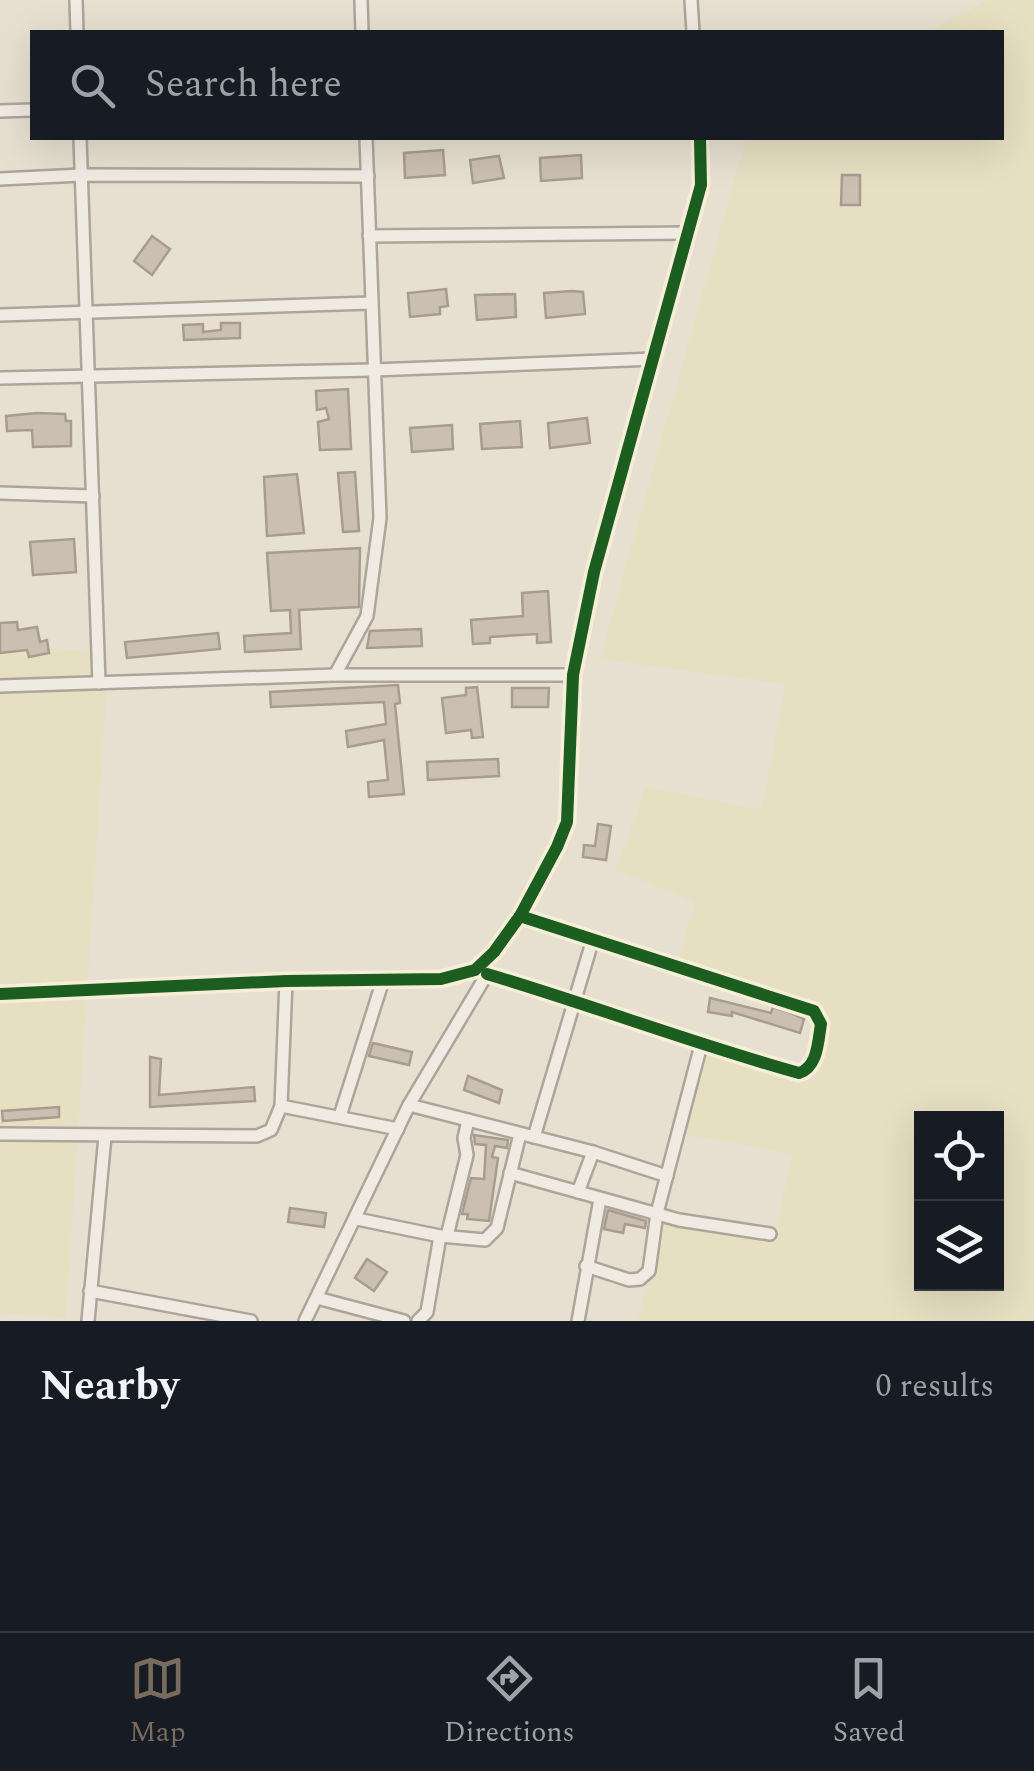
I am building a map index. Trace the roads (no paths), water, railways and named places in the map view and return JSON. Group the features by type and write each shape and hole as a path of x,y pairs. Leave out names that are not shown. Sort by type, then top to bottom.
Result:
{"street":[{"path":"76,0 77,30"},
{"path":"361,0 362,30"},
{"path":"690,0 693,30"},
{"path":"0,111 30,110"},
{"path":"80,140 100,682"},
{"path":"335,675 366,616 380,518 366,140"},
{"path":"305,1321 409,1105 481,972 520,916 567,822 574,675 594,572 701,185 700,140"},
{"path":"0,179 82,175 368,176"},
{"path":"369,236 688,232"},
{"path":"0,315 370,303"},
{"path":"0,378 654,359"},
{"path":"0,494 93,496"},
{"path":"0,686 335,675 574,675"},
{"path":"0,994 286,981 441,979 481,972 799,1073 812,1064 822,1024 814,1010 520,916"},
{"path":"534,1137 593,939"},
{"path":"340,1116 384,980"},
{"path":"0,1134 256,1136 271,1130 281,1106 286,981"},
{"path":"586,1266 628,1280 646,1276 666,1176 701,1044"},
{"path":"409,1105 593,1152 666,1176"},
{"path":"281,1106 398,1129"},
{"path":"418,1321 427,1312 468,1154 464,1138 468,1120"},
{"path":"356,1219 485,1240 492,1236 520,1134"},
{"path":"88,1321 105,1136"},
{"path":"578,1192 593,1152"},
{"path":"510,1172 658,1214 770,1234"},
{"path":"578,1321 600,1199"},
{"path":"90,1291 251,1321"},
{"path":"318,1298 404,1321"}]}
